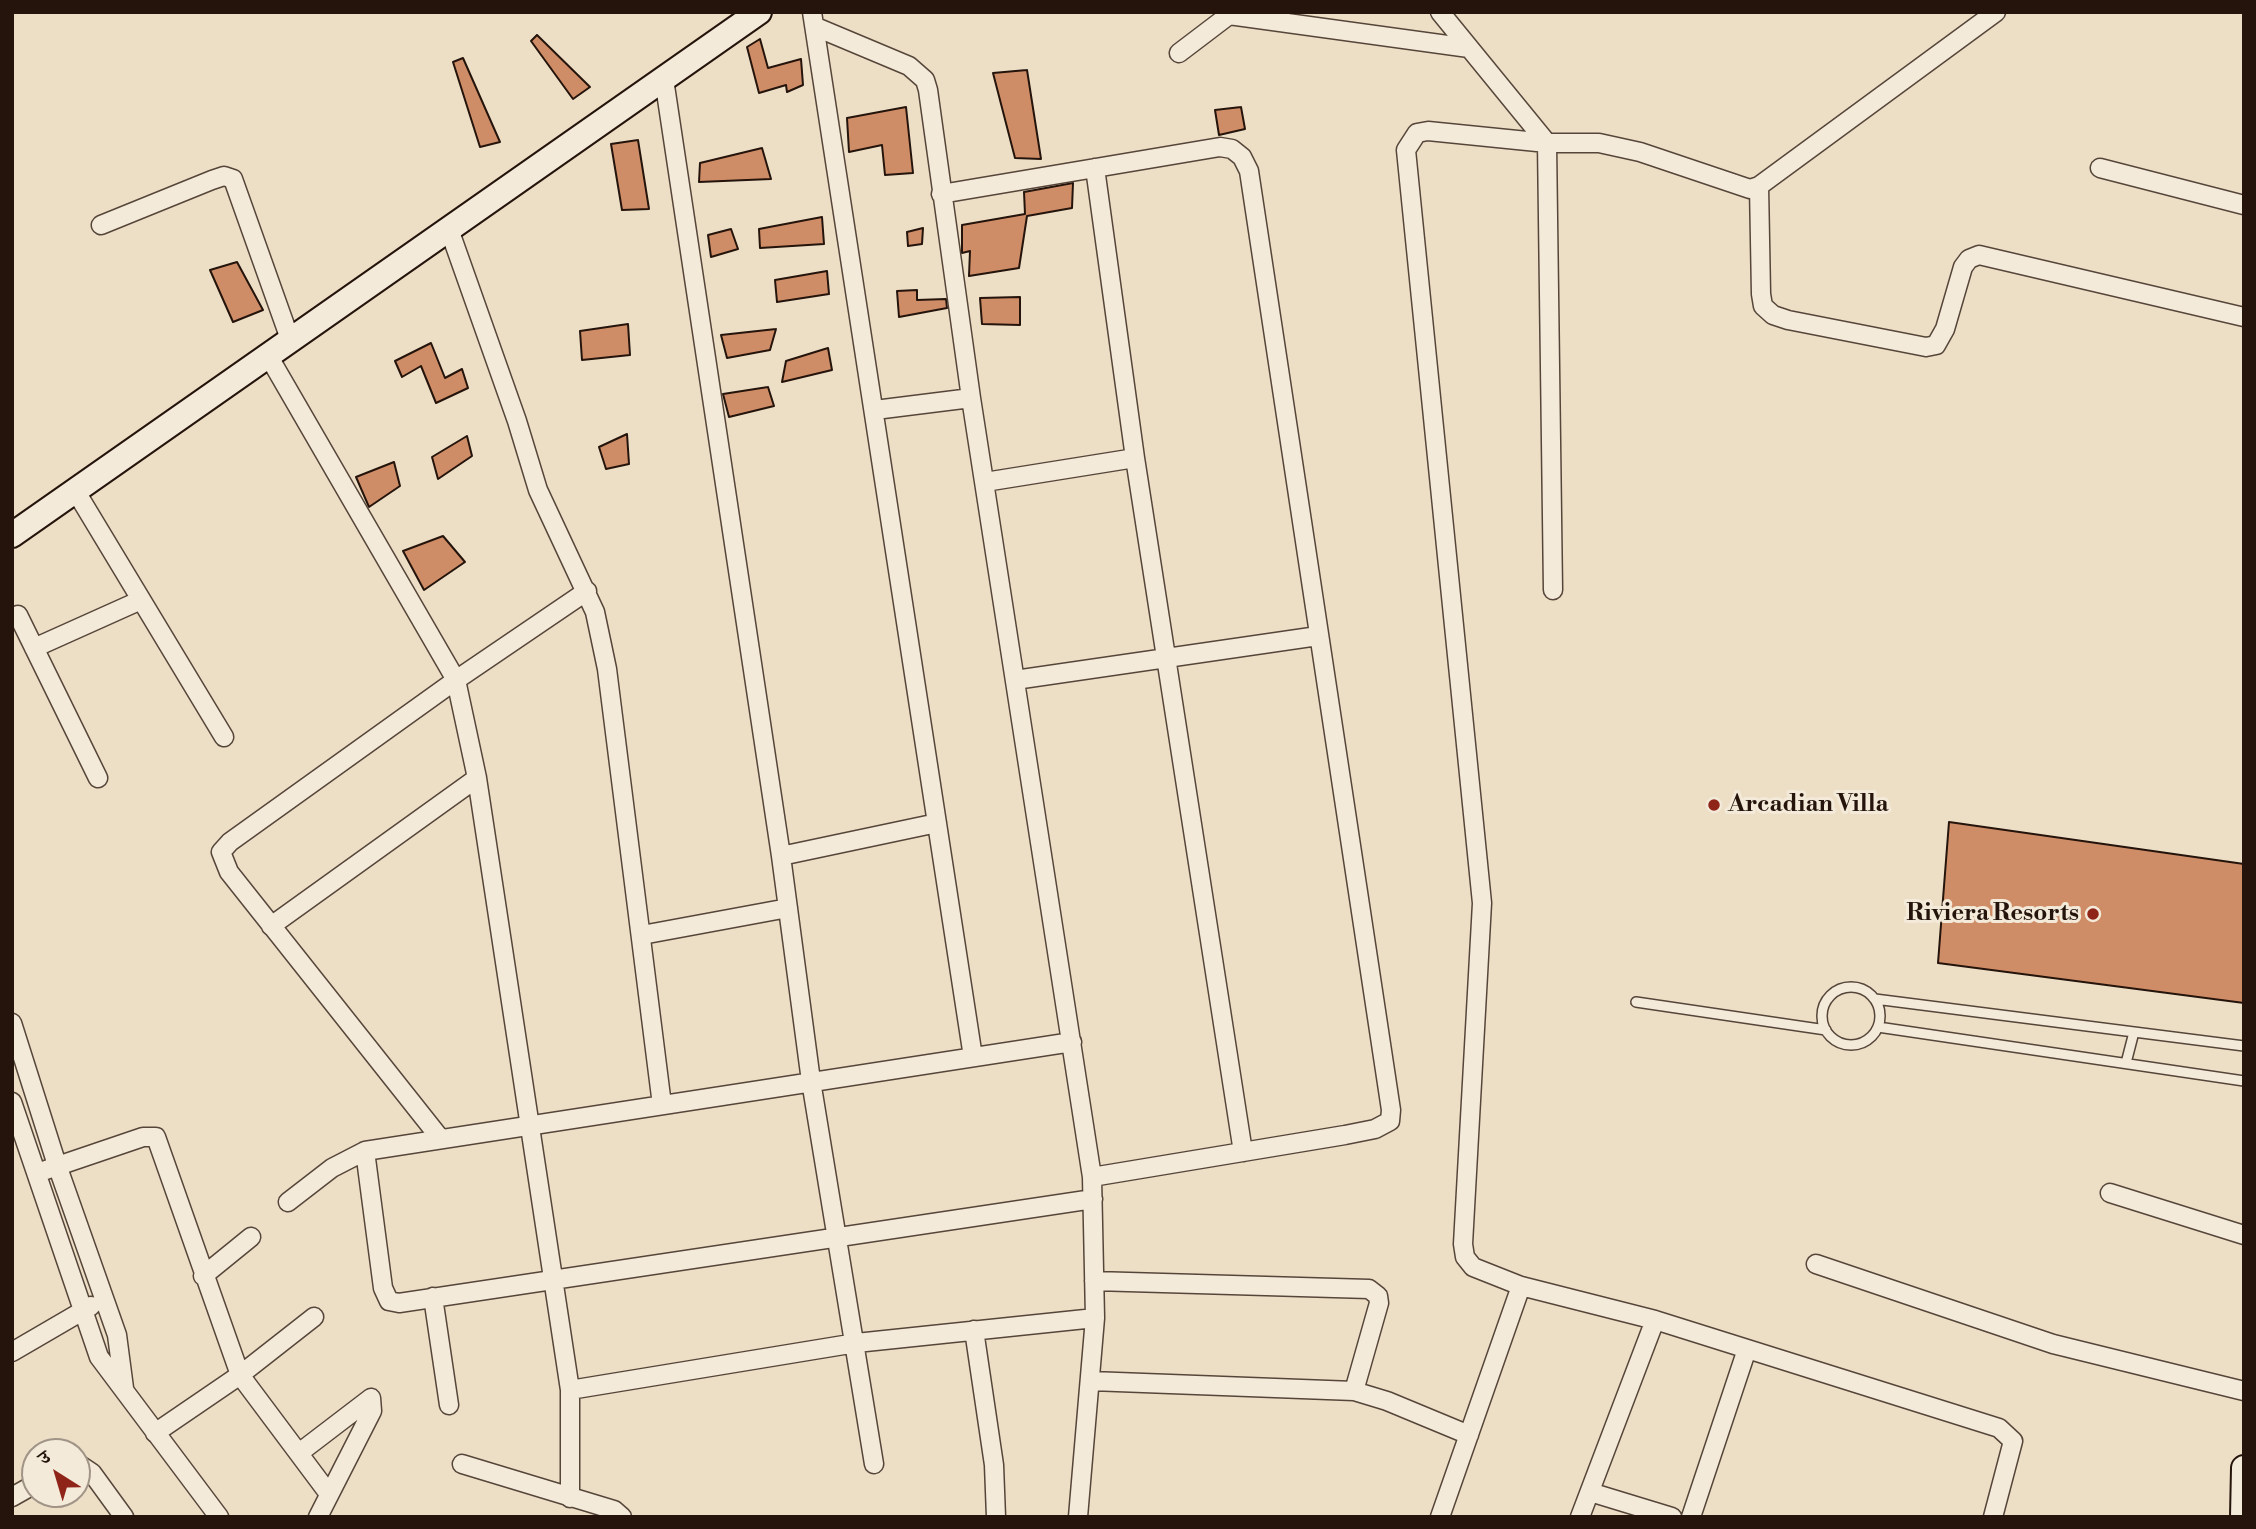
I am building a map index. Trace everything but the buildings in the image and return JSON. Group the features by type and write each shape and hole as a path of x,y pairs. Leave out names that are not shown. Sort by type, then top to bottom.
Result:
{"street":[{"path":"12,535 759,12"},
{"path":"1440,12 1547,143 1553,590"},
{"path":"1993,1517 2013,1441 2007,1433 1655,1320 1521,1286 1473,1267 1465,1257 1463,1244 1482,903 1406,149 1409,140 1417,133 1428,131 1547,143 1621,146 1742,188 1759,186 1996,12"},
{"path":"1179,53 1231,14 1469,48"},
{"path":"814,20 909,66 925,80 971,398 1092,1177 1095,1318 1078,1517"},
{"path":"814,20 973,1057"},
{"path":"664,79 781,856 811,1081 839,1237 874,1464"},
{"path":"941,194 1220,146 1232,149 1242,157 1249,171 1391,1110 1390,1121 1375,1129 1092,1177"},
{"path":"1094,168 1135,458 1243,1152"},
{"path":"2100,168 2244,205"},
{"path":"100,225 212,180 224,176 233,179 291,342"},
{"path":"1759,186 1763,306 1773,315 1788,320 1926,347 1936,345 1945,329 1963,267 1969,259 1979,255 2244,317"},
{"path":"449,229 513,409 538,491 587,591 607,669 662,1105"},
{"path":"269,357 456,680 477,778 570,1390 570,1498"},
{"path":"874,410 971,398"},
{"path":"985,482 1135,458"},
{"path":"75,490 224,737"},
{"path":"440,1138 229,872 221,852 230,842 456,680 587,591"},
{"path":"34,648 141,600"},
{"path":"18,615 98,778"},
{"path":"1015,680 1318,636"},
{"path":"271,926 477,778"},
{"path":"781,856 937,822"},
{"path":"642,935 788,908"},
{"path":"12,1023 57,1166 117,1335 124,1388"},
{"path":"288,1202 332,1168 365,1151 1072,1042"},
{"path":"12,1102 99,1357 219,1517"},
{"path":"37,1173 143,1137 156,1137 240,1375 329,1494"},
{"path":"365,1151 385,1295 390,1301 399,1303 1093,1199"},
{"path":"2110,1193 2244,1235"},
{"path":"203,1276 251,1237"},
{"path":"1816,1264 2053,1344 2244,1391"},
{"path":"1094,1281 1374,1291 1378,1303 1354,1391"},
{"path":"1440,1517 1521,1286"},
{"path":"433,1297 449,1405"},
{"path":"12,1352 104,1298"},
{"path":"155,1433 240,1375 314,1317"},
{"path":"570,1390 856,1343 1095,1318"},
{"path":"1580,1517 1655,1320"},
{"path":"974,1330 994,1465 996,1517"},
{"path":"1690,1517 1747,1349"},
{"path":"1091,1381 1354,1391 1387,1401 1469,1435"},
{"path":"299,1453 371,1398 374,1403 372,1411 317,1517"},
{"path":"463,1464 614,1510 622,1517"},
{"path":"2243,1517 2244,1468"},
{"path":"91,1472 124,1517"},
{"path":"1590,1492 1672,1517"}],"lane":[{"path":"1875,999 1879,1008 1878,1027 1867,1041 1848,1045 1839,1042 1826,1030 1823,1021 1826,1003 1840,990 1859,988 1875,999 2244,1046"},
{"path":"1636,1002 1826,1030"},
{"path":"1878,1027 2244,1081"},
{"path":"2126,1063 2134,1032"}],"place":[{"name":"Arcadian Villa","path":"1714,805"},
{"name":"Riviera Resorts","path":"2093,914"}]}
